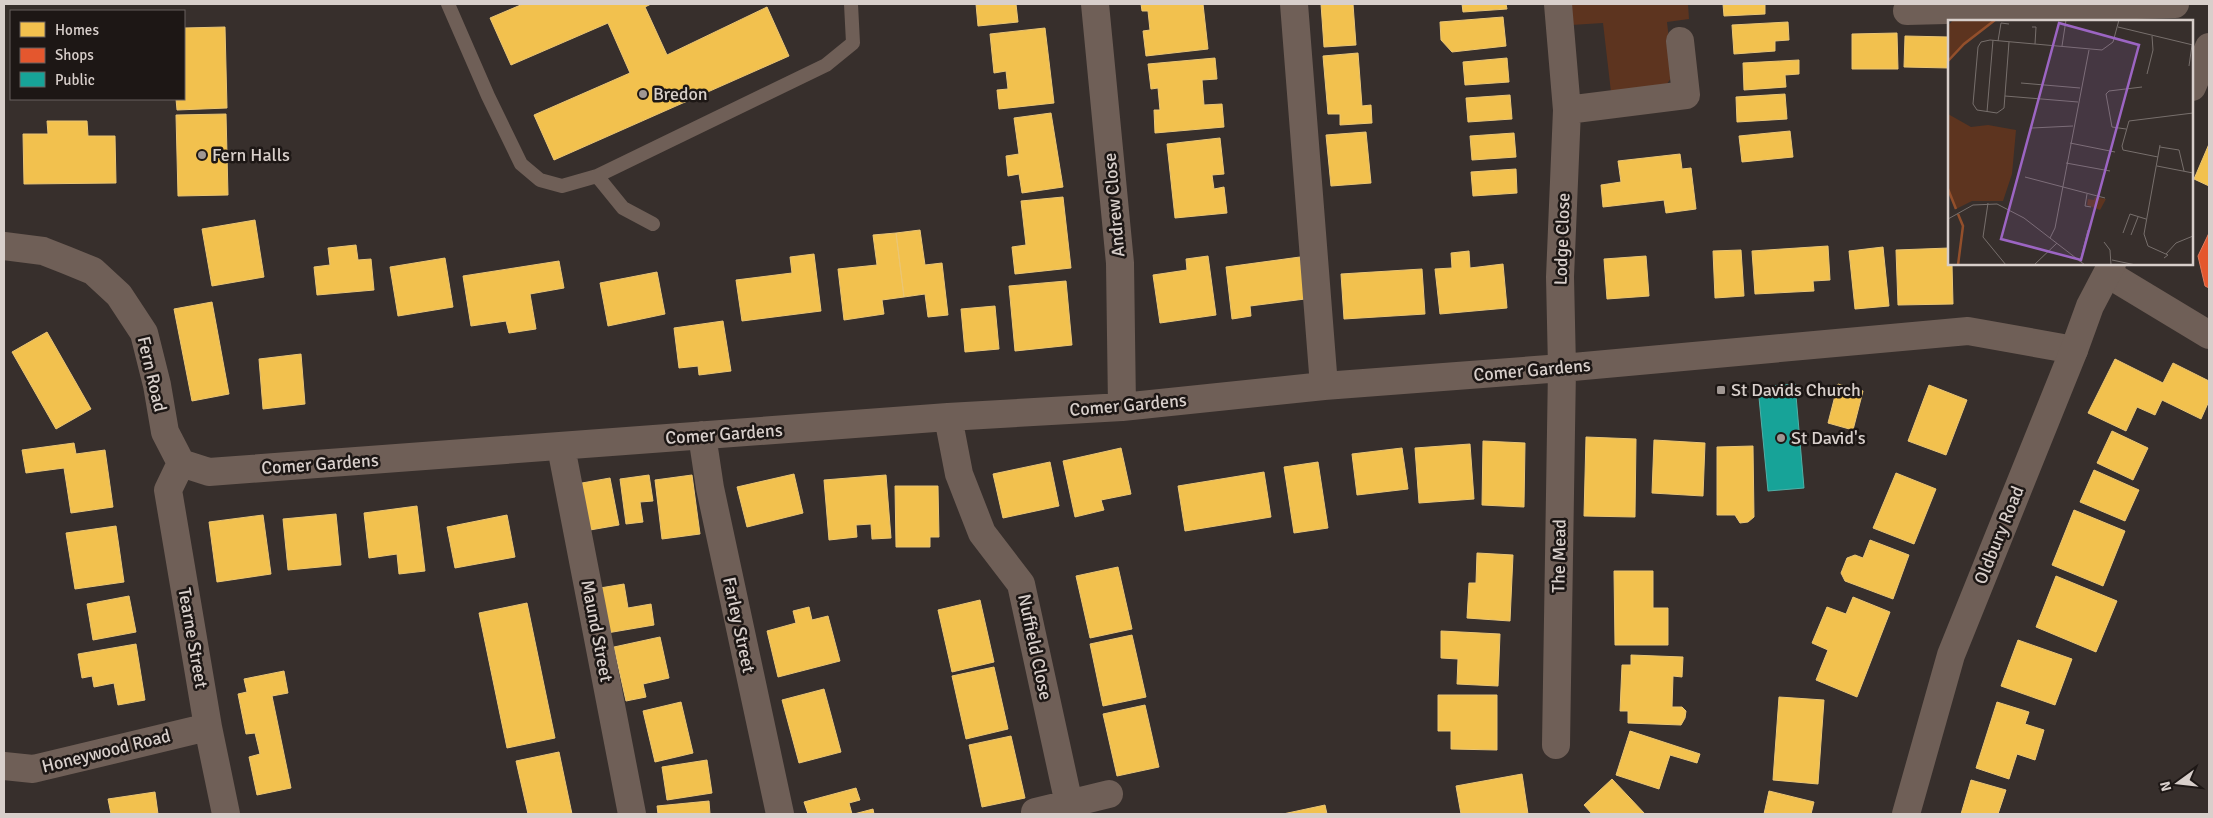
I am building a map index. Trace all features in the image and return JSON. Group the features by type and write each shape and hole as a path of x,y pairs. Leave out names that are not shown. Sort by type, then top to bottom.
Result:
{"street":[{"name":"Andrew Close","path":"1095,4 1120,263 1122,407"},
{"path":"1294,4 1324,386"},
{"name":"Lodge Close","path":"1558,4 1567,110 1560,277 1562,368"},
{"path":"1907,11 2175,4"},
{"path":"1567,110 1686,95 1680,41"},
{"path":"2193,84 2209,47"},
{"name":"Fern Road","path":"4,246 43,250 92,271 118,295 144,333 157,385 165,432 181,463"},
{"path":"2110,269 2209,335"},
{"name":"Oldbury Road","path":"1906,814 1951,656 2090,306 2110,269"},
{"name":"Comer Gardens","path":"181,463 209,472 948,417 1122,407 1324,386 1562,368 1968,331 2074,350"},
{"name":"The Mead","path":"1556,745 1562,368"},
{"name":"Nuffield Close","path":"948,417 958,474 982,534 1021,584 1069,804"},
{"name":"Farley Street","path":"702,435 710,488 780,814"},
{"name":"Maund Street","path":"561,447 632,814"},
{"name":"Tearne Street","path":"181,463 168,490 208,726 226,814"},
{"name":"Honeywood Road","path":"4,766 33,769 208,726"},
{"path":"1035,812 1109,794"}],"lane":[{"path":"448,4 488,96 521,164 540,180 562,186 597,176 826,65 853,43 851,4"},
{"path":"597,176 623,208 653,224"}],"shaded area":[{"path":"1570,4 1688,4 1689,19 1667,22 1673,75 1665,87 1611,92 1603,23 1571,25"}],"building: Homes":[{"name":"Bredon","path":"523,4 651,4 645,7 667,55 767,7 789,56 554,160 534,115 630,73 608,23 511,65 490,18"},
{"path":"976,4 1016,4 1018,22 978,26"},
{"path":"1141,4 1203,4 1208,49 1146,56 1143,31 1150,30 1148,11 1142,11"},
{"path":"1321,4 1353,4 1356,45 1324,47"},
{"path":"1462,4 1506,4 1507,9 1463,12"},
{"path":"1723,4 1765,4 1765,14 1724,16"},
{"path":"1503,17 1506,46 1452,52 1441,40 1440,22"},
{"path":"1788,22 1789,40 1775,41 1775,51 1734,54 1732,25"},
{"name":"Fern Halls","path":"225,27 227,108 177,110 176,100 185,100 185,28"},
{"path":"1045,28 1054,103 999,109 997,90 1008,89 1006,71 994,73 990,34"},
{"path":"1897,33 1898,69 1852,69 1852,34"},
{"path":"1905,36 1948,37 1948,68 1904,67"},
{"path":"1358,53 1362,106 1371,105 1372,123 1340,125 1340,114 1328,114 1323,56"},
{"path":"1215,58 1217,79 1202,80 1204,105 1222,104 1224,127 1155,133 1154,110 1160,110 1158,88 1151,89 1148,64"},
{"path":"1507,58 1509,82 1465,85 1463,62"},
{"path":"1799,60 1799,74 1785,75 1786,87 1744,90 1743,63"},
{"path":"1785,94 1787,119 1737,122 1736,97"},
{"path":"1510,95 1512,119 1468,122 1466,98"},
{"path":"1051,113 1063,187 1022,193 1019,174 1008,176 1006,156 1019,154 1014,118"},
{"name":"Fern Halls","path":"226,114 228,195 178,196 176,115"},
{"path":"47,121 87,121 88,136 115,136 116,183 24,184 23,134 48,134"},
{"path":"1790,131 1793,157 1742,162 1739,136"},
{"path":"1366,132 1371,183 1331,186 1326,135"},
{"path":"1514,133 1516,157 1472,160 1470,136"},
{"path":"1220,138 1224,174 1212,175 1214,189 1224,187 1227,213 1175,218 1167,144"},
{"path":"2209,144 2209,186 2194,179"},
{"path":"1680,154 1682,169 1691,168 1696,209 1666,213 1664,200 1603,207 1601,185 1621,182 1618,161"},
{"path":"1516,169 1517,193 1473,196 1471,172"},
{"path":"1063,197 1071,268 1015,274 1012,247 1026,245 1021,201"},
{"path":"255,220 264,277 212,286 202,229"},
{"path":"920,230 925,265 942,263 948,315 928,317 925,294 904,297 896,233"},
{"path":"896,233 904,297 882,300 884,314 844,320 838,269 877,265 873,235"},
{"path":"356,245 358,260 371,259 374,290 317,295 314,267 330,265 328,248"},
{"path":"1828,246 1830,280 1813,281 1814,291 1755,294 1752,251"},
{"path":"1883,247 1889,306 1855,309 1849,251"},
{"path":"1948,248 1948,265 1952,265 1953,304 1898,305 1896,250"},
{"path":"1741,250 1744,296 1715,298 1713,251"},
{"path":"1469,251 1470,268 1503,264 1507,308 1440,314 1435,269 1452,268 1451,253"},
{"path":"814,254 821,311 742,321 736,280 792,273 790,257"},
{"path":"1208,256 1216,315 1160,323 1153,275 1187,270 1186,259"},
{"path":"1646,256 1649,296 1607,299 1604,259"},
{"path":"1300,257 1305,299 1250,306 1251,316 1232,319 1226,267"},
{"path":"445,258 453,307 398,316 390,267"},
{"path":"559,261 564,288 530,294 536,329 509,333 506,321 471,326 463,276"},
{"path":"1422,269 1425,314 1344,319 1341,274"},
{"path":"657,272 665,314 608,326 600,283"},
{"path":"1066,281 1072,345 1015,351 1009,286"},
{"path":"212,302 229,394 192,401 174,309"},
{"path":"995,306 999,349 965,352 961,309"},
{"path":"723,321 731,371 699,375 698,366 679,368 674,328"},
{"path":"47,332 91,409 56,429 12,352"},
{"path":"301,354 305,404 263,409 259,359"},
{"path":"2115,359 2163,383 2173,363 2209,381 2209,401 2201,419 2162,400 2155,415 2137,407 2126,431 2088,413"},
{"path":"1838,384 1863,391 1853,430 1828,423"},
{"path":"1929,385 1967,400 1946,455 1908,441"},
{"path":"2112,431 2148,448 2133,480 2097,463"},
{"path":"1586,437 1636,439 1635,517 1584,516"},
{"path":"1654,440 1705,443 1703,496 1652,493"},
{"path":"1483,441 1525,443 1524,507 1482,505"},
{"path":"74,443 76,454 105,450 113,507 71,513 64,468 26,473 22,450"},
{"path":"1470,444 1474,499 1419,503 1415,448"},
{"path":"1753,446 1754,517 1748,522 1740,523 1735,515 1717,515 1717,447"},
{"path":"1121,448 1131,494 1101,500 1104,510 1075,517 1063,461"},
{"path":"1402,448 1408,489 1357,495 1352,454"},
{"path":"1050,462 1059,506 1003,518 993,474"},
{"path":"1318,462 1328,528 1294,533 1284,467"},
{"path":"2094,470 2139,490 2125,521 2080,502"},
{"path":"1264,472 1271,517 1185,531 1178,486"},
{"path":"1896,473 1936,489 1914,544 1873,528"},
{"path":"794,474 803,513 747,527 737,487"},
{"path":"649,475 653,501 640,502 643,522 626,524 620,479"},
{"path":"692,475 700,534 662,539 655,480"},
{"path":"886,475 891,538 872,539 871,524 856,525 857,537 829,540 824,480"},
{"path":"610,478 619,525 590,530 582,483"},
{"path":"895,486 938,486 939,537 930,537 930,547 896,547"},
{"path":"417,506 425,571 399,574 397,554 369,558 364,513"},
{"path":"2074,510 2125,531 2103,586 2052,565"},
{"path":"336,514 341,565 288,570 283,519"},
{"path":"263,515 271,574 217,582 209,522"},
{"path":"507,515 515,557 455,568 447,527"},
{"path":"116,526 124,582 75,589 66,533"},
{"path":"1870,540 1909,555 1893,599 1845,581 1841,573 1847,558 1855,555 1863,558"},
{"path":"1477,553 1513,555 1510,621 1467,618 1469,583 1476,583"},
{"path":"1118,567 1132,629 1090,638 1076,576"},
{"path":"1614,571 1653,571 1653,608 1668,608 1668,645 1615,645"},
{"path":"2056,576 2117,601 2096,652 2036,627"},
{"path":"624,584 628,608 651,604 654,625 607,633 600,588"},
{"path":"129,596 136,632 93,640 87,604"},
{"path":"1853,597 1890,612 1857,697 1816,680 1828,650 1812,643 1827,607 1846,614"},
{"path":"980,600 994,662 952,672 938,610"},
{"path":"527,603 555,738 507,748 479,613"},
{"path":"809,607 812,620 828,616 840,661 778,677 767,631 796,623 793,611"},
{"path":"1441,631 1500,634 1498,686 1457,684 1458,659 1441,658"},
{"path":"1132,635 1146,697 1103,706 1090,644"},
{"path":"660,637 669,678 643,684 646,697 626,701 614,647"},
{"path":"2018,640 2072,659 2055,705 2001,686"},
{"path":"136,644 145,700 118,705 114,683 94,687 92,676 82,678 78,654"},
{"path":"1631,655 1683,657 1682,677 1673,676 1672,707 1682,707 1686,711 1681,725 1628,723 1628,711 1620,711 1622,665 1631,665"},
{"path":"994,667 1008,729 966,739 952,676"},
{"path":"284,671 288,693 272,696 291,788 257,795 249,757 260,754 255,733 246,734 238,694 247,692 244,679"},
{"path":"824,689 841,752 799,763 782,700"},
{"path":"1438,695 1497,695 1497,750 1451,749 1451,731 1438,731"},
{"path":"1779,697 1824,700 1818,784 1773,780"},
{"path":"681,702 693,753 655,762 643,711"},
{"path":"1997,702 2029,712 2025,724 2044,730 2035,760 2017,754 2009,779 1976,768"},
{"path":"1145,705 1159,767 1117,776 1103,714"},
{"path":"1630,731 1700,754 1697,763 1670,755 1659,789 1616,775"},
{"path":"1011,736 1025,798 982,807 969,745"},
{"path":"559,752 572,814 528,814 516,761"},
{"path":"707,760 712,793 667,800 662,767"},
{"path":"1522,774 1528,814 1461,814 1456,786"},
{"path":"1612,779 1645,814 1592,814 1584,805"},
{"path":"1971,780 2006,790 1998,814 1961,814"},
{"path":"856,788 860,800 849,803 852,814 808,814 804,802"},
{"path":"1769,791 1814,802 1811,814 1764,814"},
{"path":"155,792 158,814 111,814 108,799"},
{"path":"709,801 710,814 658,814 657,806"},
{"path":"1325,805 1327,814 1283,814"},
{"path":"873,809 874,814 854,814"}],"building: Shops":[{"path":"2209,233 2209,288 2205,286 2198,256"}],"building: Public":[{"name":"St David's","path":"1795,384 1804,488 1768,491 1758,387"}],"place":[{"name":"Bredon","path":"643,94"},
{"name":"Fern Halls","path":"202,155"},
{"name":"St Davids Church","path":"1721,390"},
{"name":"St David's","path":"1781,438"}]}
